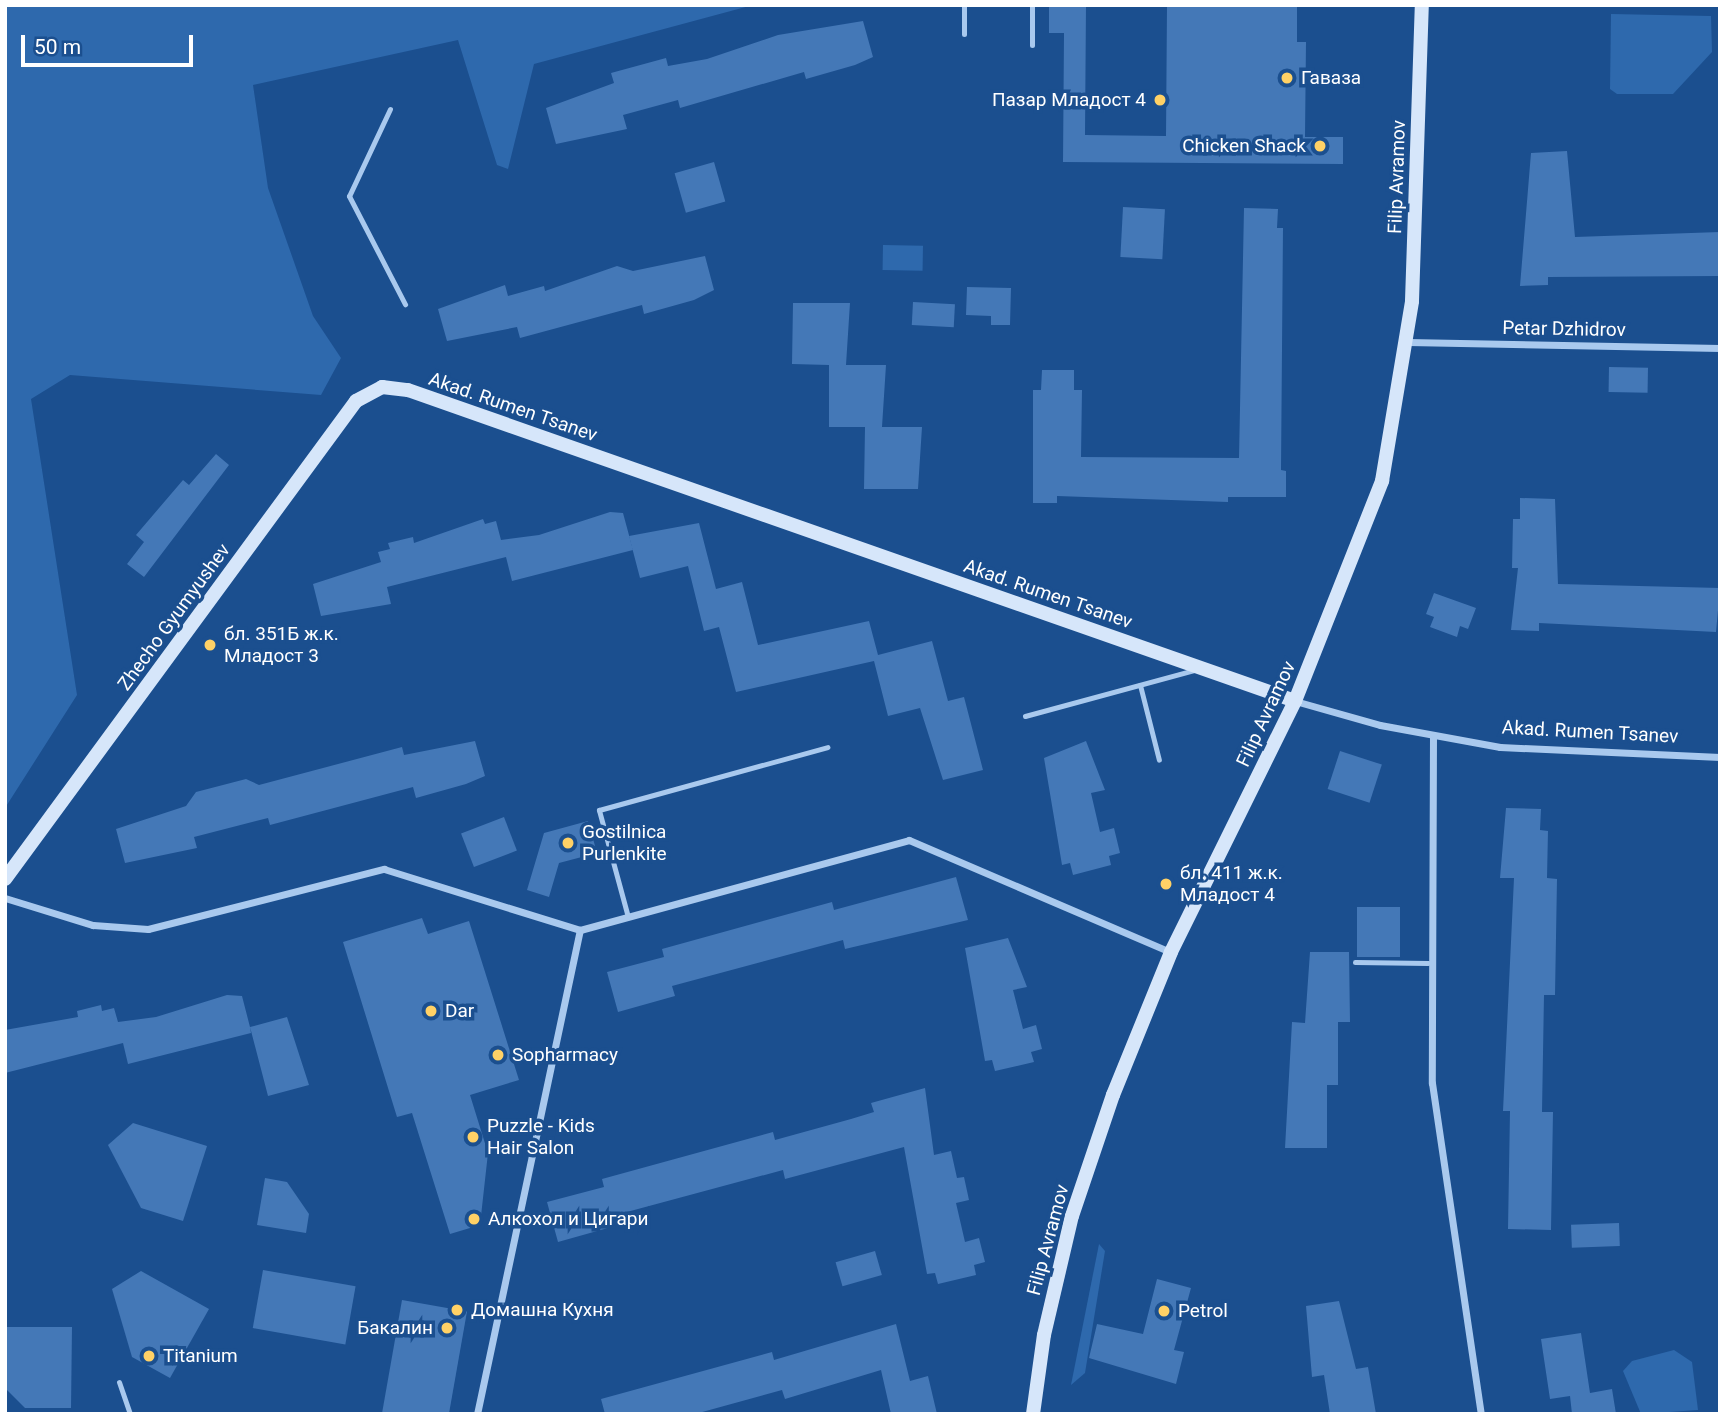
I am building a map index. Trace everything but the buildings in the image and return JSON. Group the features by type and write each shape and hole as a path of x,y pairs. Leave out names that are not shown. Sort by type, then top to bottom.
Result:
{"street":[{"name":"Filip Avramov","path":"1033,1414 1044,1335 1073,1216 1171,952 1295,701 1370,523 1408,342 1422,5"},
{"name":"Petar Dzhidrov","path":"1408,342 1720,348"},
{"name":"Akad. Rumen Tsanev","path":"382,387 408,390 1295,701 1433,735 1547,751 1720,757"},
{"name":"Zhecho Gyumyushev","path":"5,878 356,401 382,387"},
{"path":"1433,735 1428,963 1432,1083 1481,1414"},
{"path":"5,898 93,925 148,929 384,869 580,930 909,840 1171,952"},
{"path":"477,1414 580,930"}],"lane":[{"path":"964,5 964,34"},
{"path":"1032,5 1032,45"},
{"path":"390,109 349,196 405,304"},
{"path":"1025,716 1200,668"},
{"path":"1140,685 1159,760"},
{"path":"628,917 599,810 827,747"},
{"path":"1354,961 1428,963"},
{"path":"119,1382 130,1414"}],"shaded area":[{"path":"5,5 753,5 534,64 508,169 497,165 458,40 253,85 268,188 313,316 341,358 321,395 70,375 31,399 77,695 5,808"},
{"path":"1611,14 1711,16 1712,52 1673,94 1617,94 1610,89"},
{"path":"883,245 923,246 923,271 883,270"},
{"path":"1099,1244 1105,1251 1085,1373 1071,1385"},
{"path":"1674,1350 1692,1362 1698,1410 1641,1414 1623,1371 1632,1361"}],"place":[{"name":"Гаваза","path":"1287,78"},
{"name":"Пазар Младост 4","path":"1160,100"},
{"name":"Chicken Shack","path":"1320,146"},
{"name":"бл. 351Б ж.к. Младост 3","path":"210,645"},
{"name":"Gostilnica Purlenkite","path":"568,843"},
{"name":"бл. 411 ж.к. Младост 4","path":"1166,884"},
{"name":"Dar","path":"431,1011"},
{"name":"Sopharmacy","path":"498,1055"},
{"name":"Puzzle - Kids Hair Salon","path":"473,1137"},
{"name":"Алкохол и Цигари","path":"474,1219"},
{"name":"Домашна Кухня","path":"457,1310"},
{"name":"Petrol","path":"1164,1311"},
{"name":"Бакалин","path":"447,1328"},
{"name":"Titanium","path":"149,1356"}]}
